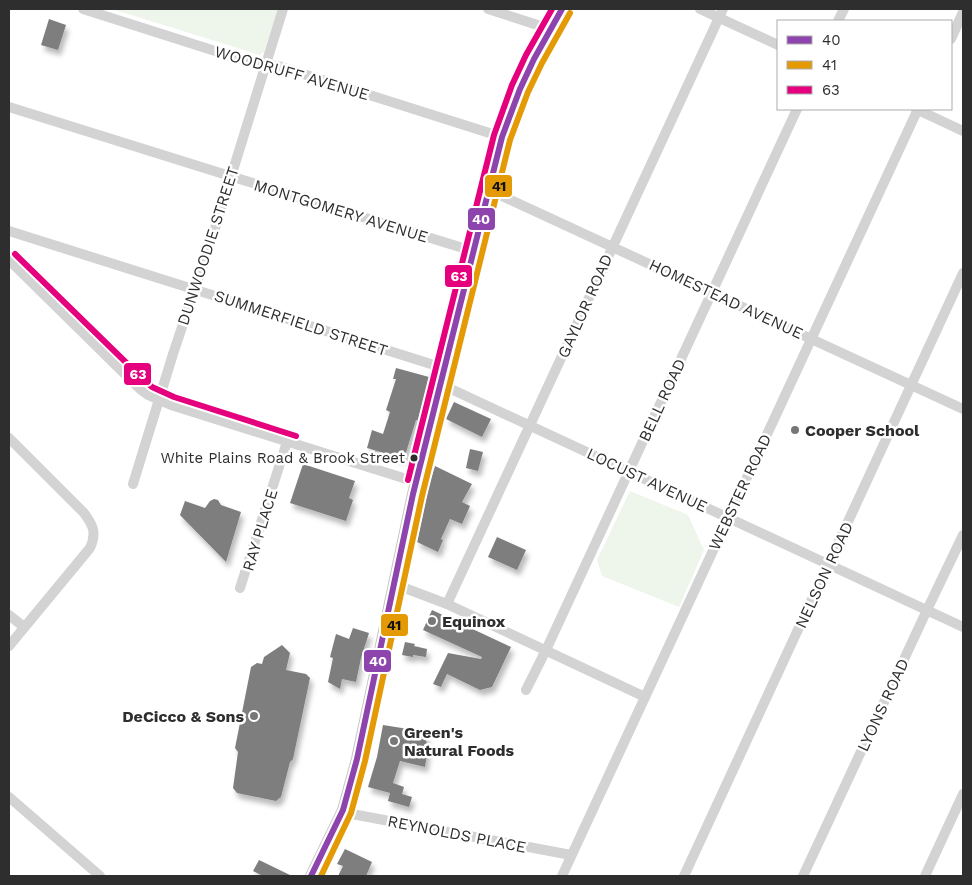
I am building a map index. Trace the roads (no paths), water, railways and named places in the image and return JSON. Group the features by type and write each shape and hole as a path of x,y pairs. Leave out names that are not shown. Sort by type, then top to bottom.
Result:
{"main road":[{"path":"311,876 343,810 357,759 416,482 502,137 520,89 534,59 562,9"}],"street":[{"name":"WOODRUFF AVENUE","path":"83,9 256,64 278,66 502,137"},
{"name":"DUNWOODIE STREET","path":"133,484 283,9"},
{"path":"488,9 550,29"},
{"path":"700,9 721,13 777,44"},
{"path":"952,36 963,12"},
{"name":"GAYLOR ROAD","path":"446,604 721,13"},
{"name":"MONTGOMERY AVENUE","path":"9,107 474,252"},
{"name":"BELL ROAD","path":"526,690 797,110"},
{"name":"WEBSTER ROAD","path":"562,876 917,110"},
{"path":"919,110 963,131"},
{"name":"HOMESTEAD AVENUE","path":"489,190 963,409"},
{"name":"SUMMERFIELD STREET","path":"9,231 434,366 442,380"},
{"path":"9,260 148,395 170,406 416,482"},
{"name":"NELSON ROAD","path":"684,876 963,273"},
{"name":"LOCUST AVENUE","path":"442,380 450,389 963,627"},
{"path":"9,438 84,512 93,530 93,541 90,548 9,646"},
{"name":"RAY PLACE","path":"240,588 287,442"},
{"name":"LYONS ROAD","path":"803,876 963,535"},
{"path":"394,584 446,604 645,697"},
{"path":"9,615 24,627"},
{"path":"925,876 963,794"},
{"path":"9,797 100,876"},
{"name":"REYNOLDS PLACE","path":"343,810 370,818 571,855"}],"place":[{"name":"Cooper School","path":"795,430"},
{"name":"White Plains Road & Brook Street","path":"414,458"},
{"name":"Equinox","path":"432,621"},
{"name":"DeCicco & Sons","path":"254,716"},
{"name":"Green's Natural Foods","path":"394,741"}]}
